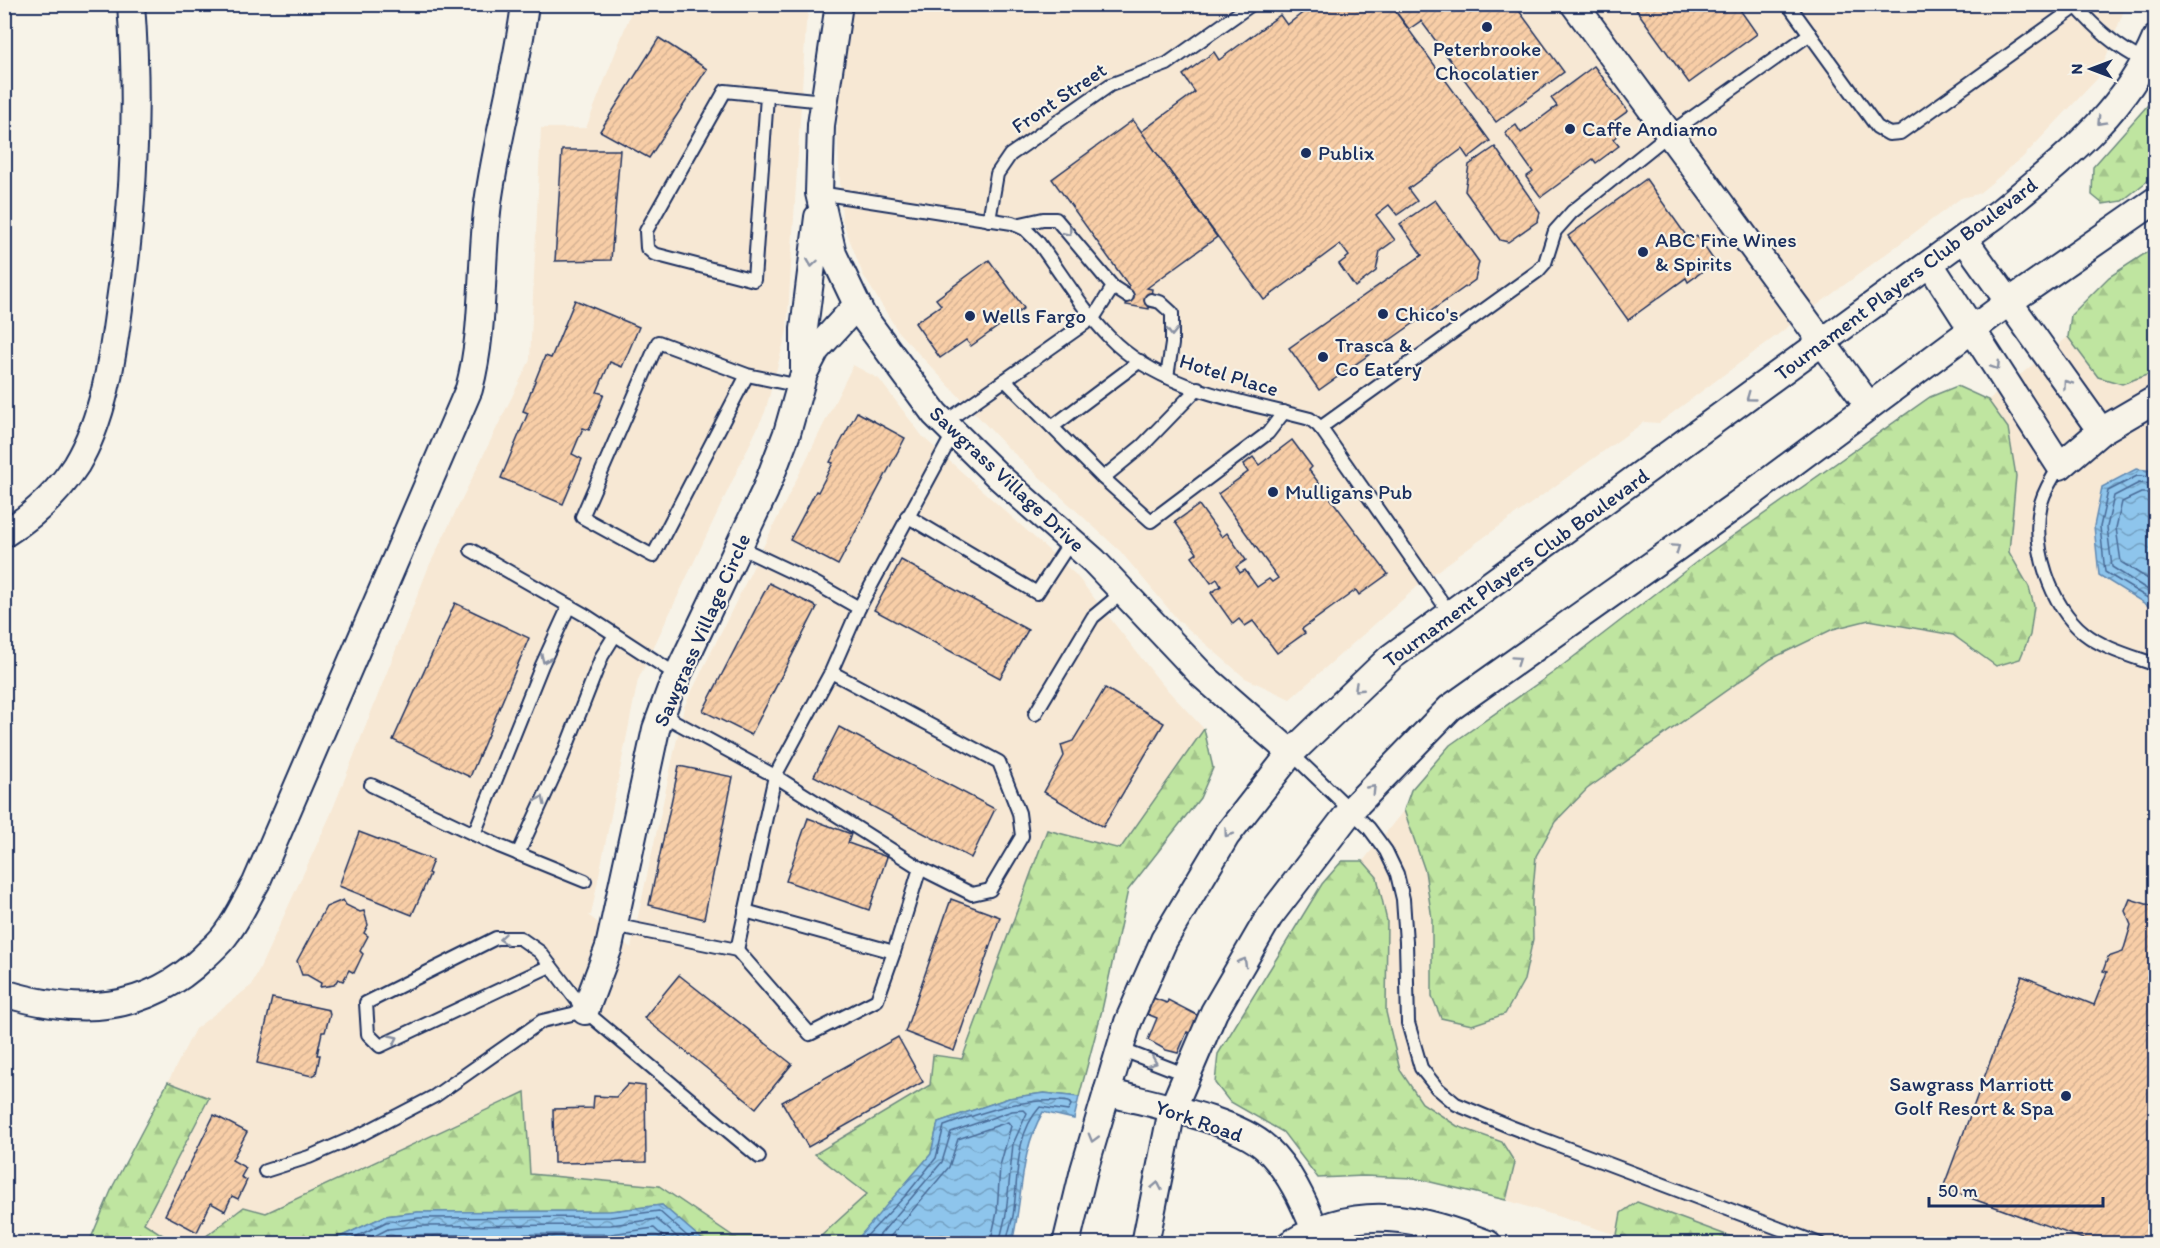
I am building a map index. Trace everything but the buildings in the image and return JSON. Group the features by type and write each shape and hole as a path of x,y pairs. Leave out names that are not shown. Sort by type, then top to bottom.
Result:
{"street":[{"path":"4,534 43,505 76,464 103,397 111,364 129,239 135,57 131,4"},
{"path":"4,993 41,1004 76,1007 116,1003 162,990 188,972 226,935 256,883 469,389 477,359 484,238 493,166 520,45 525,4"},
{"name":"Sawgrass Village Drive","path":"839,4 824,101 819,199 833,254 857,305 891,358 949,428 997,475 1071,541 1202,675 1291,753"},
{"path":"1574,4 1869,406"},
{"name":"Tournament Players Club Boulevard","path":"1066,1244 1068,1229 1128,1022 1164,940 1194,885 1226,836 1291,753 1391,657 2000,212 2074,150 2121,101 2151,64 2156,38"},
{"path":"802,380 804,329 819,199"},
{"path":"1145,1244 1172,1110 1214,1012 1269,917 1351,810 1450,708 1735,506 2009,302 2156,200"},
{"path":"1964,239 2101,431"},
{"path":"1930,264 2060,466 2101,431 2156,399"},
{"name":"Sawgrass Village Circle","path":"585,1011 609,947 661,714 677,675 739,547 783,442 802,380 816,350 857,305"},
{"name":"York Road","path":"1107,1092 1235,1131 1264,1146 1278,1160 1306,1207 1315,1230"},
{"path":"1290,1244 1315,1230 1371,1217 1405,1218 1438,1225 1488,1244"}],"lane":[{"name":"Front Street","path":"989,220 997,174 1010,155 1110,85 1167,63 1252,4"},
{"path":"1788,4 1876,127 1888,134 1900,132 2075,6 2094,28 2118,48 2151,64"},
{"path":"1320,428 1538,271 1545,263 1555,231 1572,212 1669,134 1810,34"},
{"path":"767,96 754,280 654,254 647,248 646,231 725,91 824,101"},
{"name":"Hotel Place","path":"819,199 989,220 1025,229 1038,242 1109,337 1140,361 1167,377 1198,388 1310,419 1320,428 1451,615"},
{"path":"1016,225 1043,219 1056,219 1113,287 1127,296"},
{"path":"737,950 775,776 831,672 859,608 949,428 1005,380 1094,317 1113,287"},
{"path":"1151,300 1160,302 1172,313 1172,344 1167,377"},
{"path":"747,375 652,556 582,517 658,342 747,375 802,380"},
{"path":"1052,427 1140,361"},
{"path":"1005,380 1103,478 1151,521 1268,433 1284,412"},
{"path":"1103,478 1142,446 1198,388"},
{"path":"2060,466 2047,487 2041,504 2038,531 2043,561 2052,589 2067,615 2084,633 2102,644 2156,665"},
{"path":"907,516 1037,593 1071,541"},
{"path":"739,547 814,583 859,608"},
{"path":"471,550 569,606 677,675"},
{"path":"1035,714 1093,616 1123,592"},
{"path":"474,834 542,665 569,606"},
{"path":"518,854 562,758 602,656 615,635"},
{"path":"661,714 775,776 920,868 972,894 990,891 1022,836 1018,813 999,762 831,672"},
{"path":"1291,753 1375,836 1397,874 1403,898 1406,931 1408,1023 1421,1068 1437,1088 1456,1104 1511,1127 1820,1244"},
{"path":"371,785 518,854 585,881"},
{"path":"613,925 737,950 810,1034 877,1000 920,868"},
{"path":"746,911 894,952"},
{"path":"550,966 380,1046 368,1034 366,1003 496,938 520,938 540,952 585,1011 759,1157"},
{"path":"265,1171 309,1157 364,1133 435,1096 542,1022 585,1011"},
{"path":"1120,1049 1187,1075"}],"shaded area":[{"path":"634,5 810,5 806,24 787,331 765,412 638,680 591,915 588,915 631,948 684,707 853,365 879,379 923,437 1076,575 1161,683 1204,729 1120,850 1047,830 961,1059 930,1085 816,1154 867,1194 820,1237 733,1236 659,1186 530,1174 525,1093 266,1213 244,1207 196,1243 175,1243 144,1223 209,1098 168,1082 195,1029 252,985 330,816 429,566 530,360 541,128 586,128"},
{"path":"850,5 2126,5 2098,78 2022,158 1978,194 1961,198 1659,423 1644,422 1426,579 1290,699 1245,678 1178,620 1120,551 1007,447 899,333 863,275 842,220 837,130 845,35"},
{"path":"2068,337 2098,377 2122,384 2155,372 2155,471 2136,469 2150,608 2155,610 2155,1243 1748,1243 1637,1202 1621,1213 1617,1235 1506,1200 1515,1164 1502,1142 1457,1126 1422,1103 1400,1070 1386,1012 1387,921 1377,877 1363,861 1404,810 1425,871 1432,919 1524,980 1533,939 1532,900 1536,856 1555,822 1587,789 1771,659 1833,629 1868,620 1953,635 1974,652 2029,587 2009,552 2016,477 2008,428 1988,400"}],"green space":[{"path":"2155,97 2155,175 2122,201 2103,204 2092,195 2093,167"},
{"path":"2155,247 2155,372 2122,384 2098,377 2068,337 2071,315 2109,277"},
{"path":"1957,386 1988,400 2008,428 2016,476 2009,552 2029,587 2034,606 2030,635 2020,659 1996,666 1953,635 1869,620 1833,629 1771,659 1587,789 1555,822 1536,856 1532,900 1533,939 1524,980 1505,1014 1472,1025 1441,1018 1432,996 1432,919 1425,871 1404,810 1411,790 1450,745 1554,672 1703,557 1930,397"},
{"path":"1204,729 1213,768 1200,798 1128,890 1102,1010 1079,1097 1044,1093 1009,1098 938,1122 931,1154 860,1237 844,1244 706,1243 662,1205 611,1211 418,1212 385,1216 327,1243 196,1244 244,1207 266,1213 525,1092 530,1174 659,1186 733,1236 820,1237 867,1194 815,1154 930,1085 933,1055 962,1059 1047,830 1120,849"},
{"path":"1342,861 1363,861 1377,877 1387,921 1386,1012 1400,1070 1422,1103 1457,1126 1502,1142 1515,1163 1506,1200 1414,1178 1364,1176 1318,1178 1283,1132 1229,1101 1215,1083 1218,1054 1322,884"},
{"path":"168,1082 209,1098 144,1223 175,1243 89,1243 113,1186"},
{"path":"1637,1202 1748,1243 1643,1243 1617,1235 1621,1213"}],"water":[{"path":"2136,469 2155,471 2155,610 2099,575 2094,526 2102,487"},
{"path":"1044,1093 1079,1097 1074,1119 1043,1112 1035,1128 1026,1160 1012,1243 844,1243 860,1236 931,1154 938,1122 1009,1098"},
{"path":"662,1205 706,1243 327,1243 385,1216 418,1212 610,1211"}],"place":[{"name":"Peterbrooke Chocolatier","path":"1487,27"},
{"name":"Caffe Andiamo","path":"1570,129"},
{"name":"Publix","path":"1306,153"},
{"name":"ABC Fine Wines & Spirits","path":"1643,252"},
{"name":"Chico's","path":"1383,314"},
{"name":"Wells Fargo","path":"970,316"},
{"name":"Trasca & Co Eatery","path":"1323,357"},
{"name":"Mulligans Pub","path":"1273,492"},
{"name":"Sawgrass Marriott Golf Resort & Spa","path":"2066,1096"}]}
